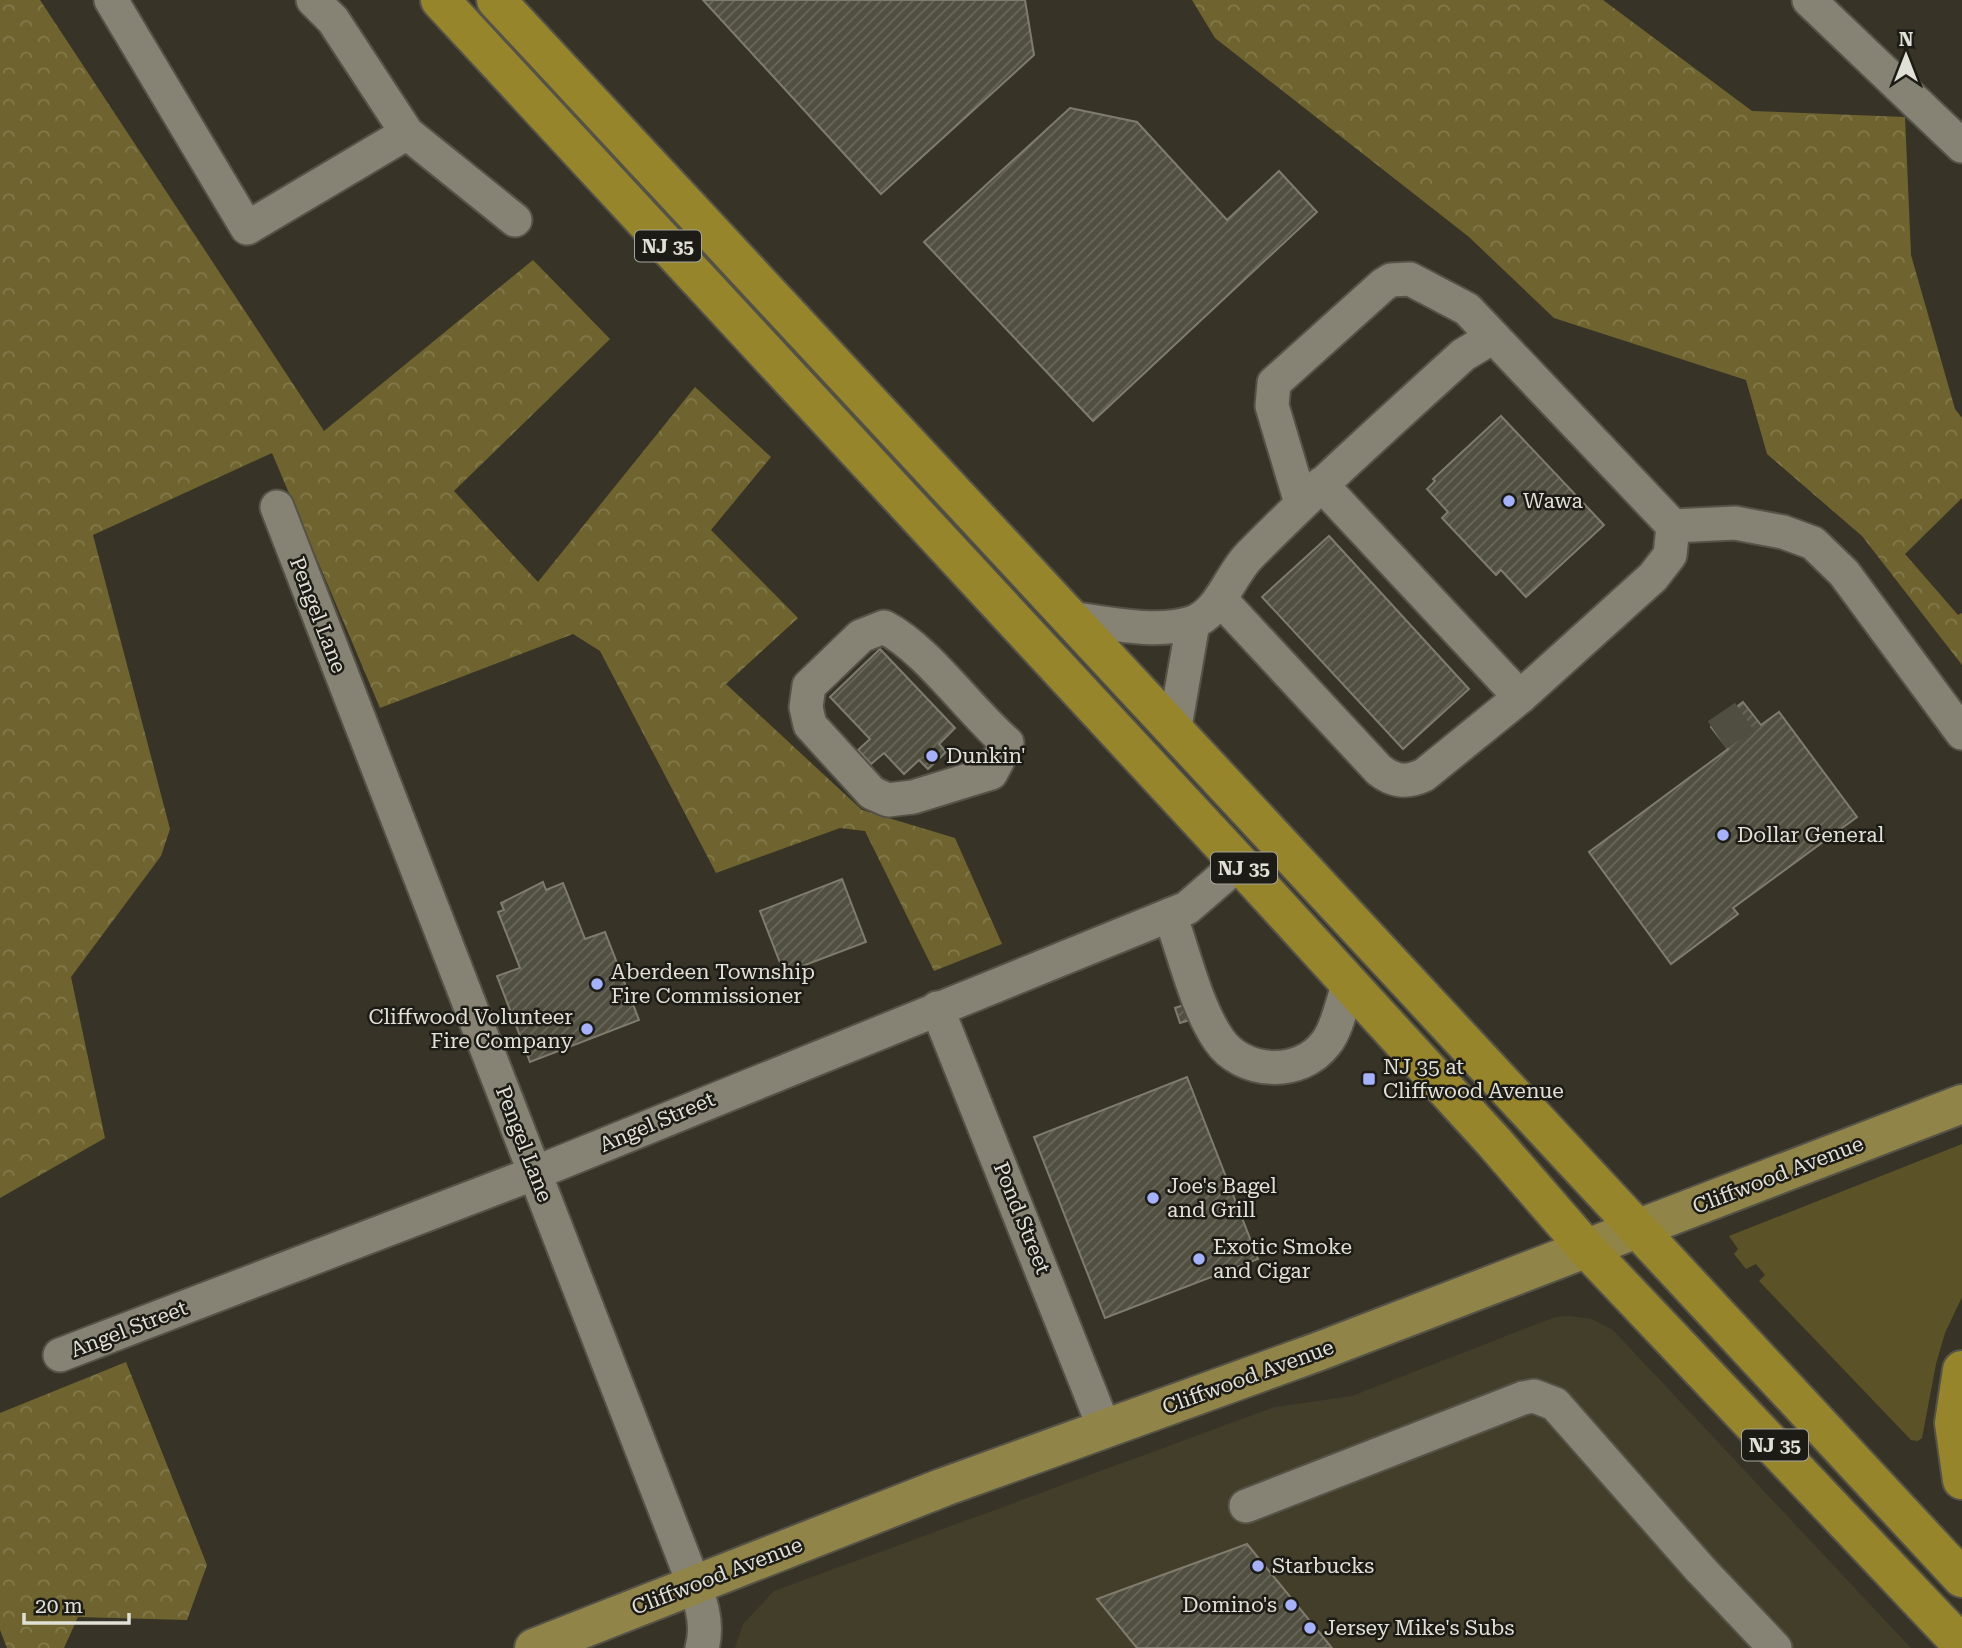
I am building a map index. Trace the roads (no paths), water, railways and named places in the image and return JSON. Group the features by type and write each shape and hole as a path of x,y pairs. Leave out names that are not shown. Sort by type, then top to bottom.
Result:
{"highway":[{"name":"NJ 35","path":"440,0 1349,983 1586,1248 1962,1645"},
{"name":"NJ 35","path":"496,0 1175,727 1636,1229 1962,1578"},
{"path":"1962,1370 1954,1423 1962,1480"}],"main road":[{"name":"Cliffwood Avenue","path":"534,1648 944,1487 1318,1352 1962,1104"}],"street":[{"path":"111,0 247,228 407,133"},
{"path":"313,0 332,20 407,133 515,220"},
{"path":"1809,0 1962,146"},
{"path":"1221,600 1390,778 1412,781 1424,775 1520,697 1663,567 1670,555 1673,526 1467,309 1410,279 1391,279 1383,285 1274,383 1272,406 1311,494 1520,697"},
{"path":"1074,619 1146,627 1193,623 1221,600 1241,564 1311,494 1464,355 1493,337"},
{"name":"Pengel Lane","path":"277,507 706,1617 707,1632 702,1648"},
{"path":"1673,526 1716,522 1745,524 1783,531 1813,542 1844,573 1962,733"},
{"path":"1175,727 1193,623"},
{"path":"884,627 902,636 983,722 1007,743 991,773 913,797 888,800 872,793 810,726 806,708 810,686 861,636 884,627"},
{"name":"Angel Street","path":"60,1355 535,1172 1188,908 1238,863"},
{"path":"1170,915 1218,1040 1238,1059 1251,1065 1290,1066 1311,1056 1325,1044 1349,983"},
{"name":"Pond Street","path":"937,1008 1105,1430"},
{"path":"1246,1506 1523,1398 1546,1398 1555,1404 1701,1570 1775,1648"}],"tunnel":[{"path":"1717,735 1751,712"}],"place":[{"name":"Wawa","path":"1509,501"},
{"name":"Dunkin'","path":"932,756"},
{"name":"Dollar General","path":"1723,835"},
{"name":"Aberdeen Township Fire Commissioner","path":"597,984"},
{"name":"Cliffwood Volunteer Fire Company","path":"587,1029"},
{"name":"NJ 35 at Cliffwood Avenue","path":"1369,1079"},
{"name":"Joe's Bagel and Grill","path":"1153,1198"},
{"name":"Exotic Smoke and Cigar","path":"1199,1259"},
{"name":"Starbucks","path":"1258,1566"},
{"name":"Domino's","path":"1291,1605"},
{"name":"Jersey Mike's Subs","path":"1310,1628"}]}
